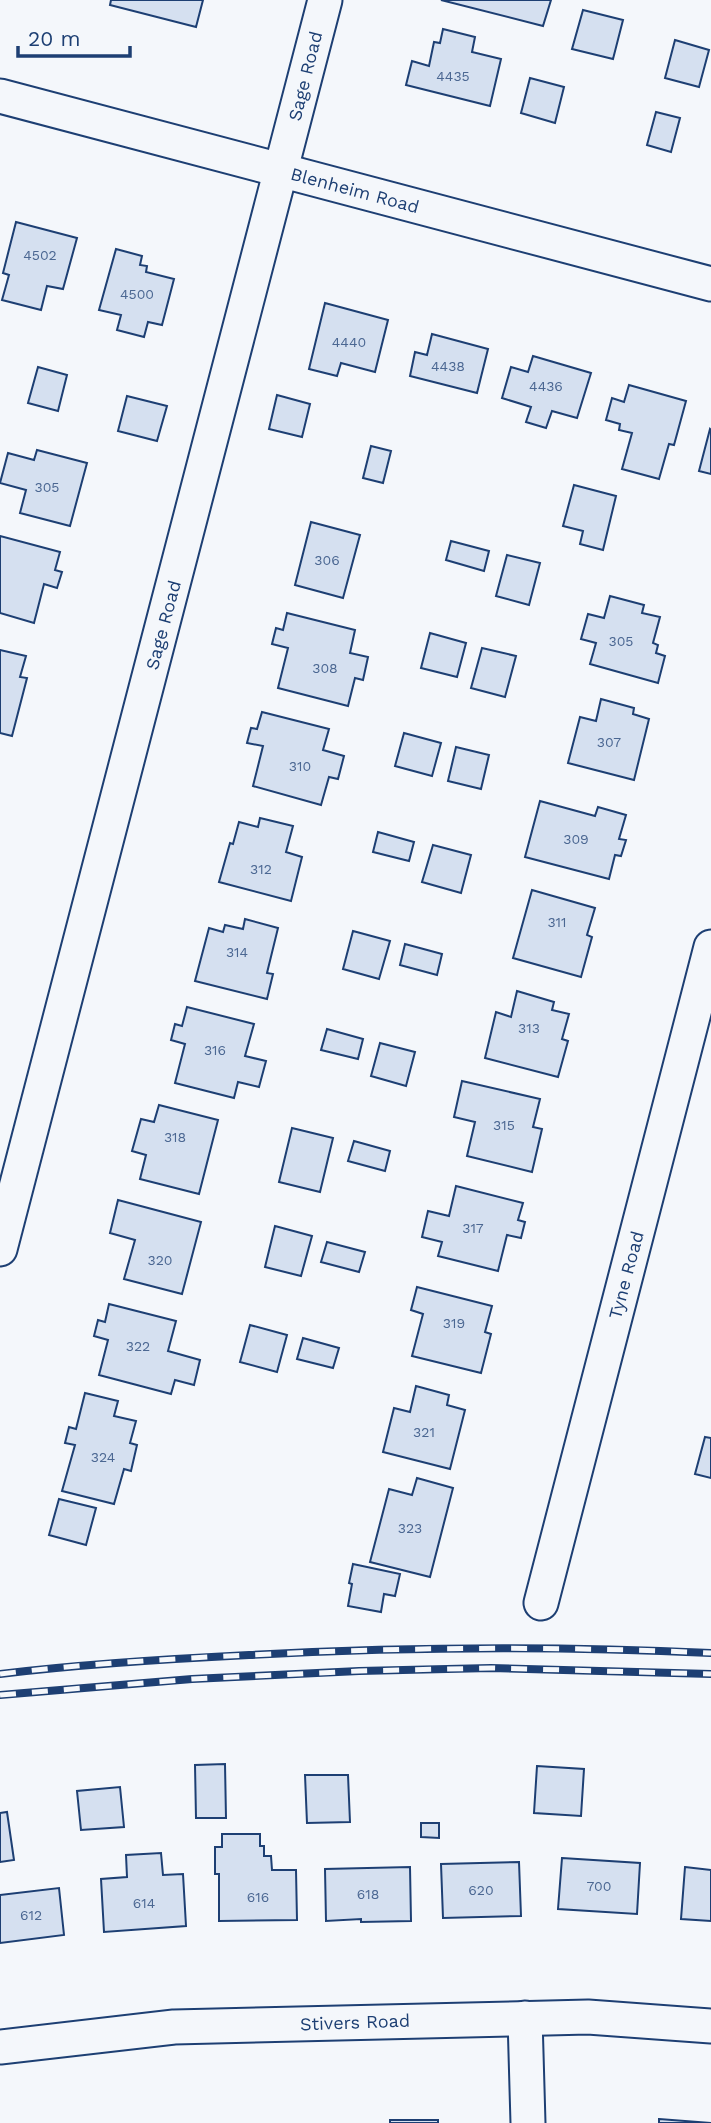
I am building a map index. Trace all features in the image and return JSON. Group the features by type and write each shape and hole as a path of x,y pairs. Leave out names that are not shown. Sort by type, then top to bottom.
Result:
{"street":[{"name":"Sage Road","path":"0,1249 325,0"},
{"name":"Blenheim Road","path":"0,96 711,284"},
{"name":"Tyne Road","path":"541,1603 711,947"},
{"name":"Stivers Road","path":"0,2047 174,2027 588,2017 711,2026"},
{"path":"525,2018 528,2123"}],"building":[{"path":"111,0 203,0 196,27 110,5"},
{"path":"441,0 551,0 543,26"},
{"path":"583,10 623,20 613,59 572,49"},
{"path":"443,29 475,37 472,52 501,59 490,106 406,85 412,61 429,66 434,42 440,43"},
{"path":"675,40 709,50 699,87 665,78"},
{"path":"530,78 564,87 555,123 521,113"},
{"path":"656,112 680,118 671,152 647,145"},
{"path":"16,222 77,238 63,289 47,286 41,310 2,300 9,275 3,273"},
{"path":"116,249 142,256 140,265 147,266 146,272 174,279 162,325 148,322 144,337 117,330 121,315 99,310"},
{"path":"325,303 388,320 375,372 341,363 337,376 309,369"},
{"path":"432,334 488,349 477,393 410,376 415,352 427,355"},
{"path":"533,356 591,373 577,418 552,411 546,428 526,422 531,407 502,398 511,367 528,372"},
{"path":"38,367 67,375 58,411 28,403"},
{"path":"629,385 686,401 674,445 669,444 659,479 622,469 632,433 619,430 620,424 606,420 612,398 624,402"},
{"path":"277,395 310,404 302,437 269,429"},
{"path":"127,396 167,406 157,441 118,431"},
{"path":"711,430 711,474 699,471"},
{"path":"371,446 391,451 383,483 363,478"},
{"path":"37,450 87,463 70,526 20,513 26,490 0,483 8,453 34,460"},
{"path":"574,485 616,496 603,550 580,544 583,531 563,526"},
{"path":"311,522 360,535 343,598 295,585"},
{"path":"0,536 60,552 55,570 62,572 57,588 44,584 34,623 0,613"},
{"path":"451,541 489,551 484,571 446,560"},
{"path":"507,555 540,563 529,605 496,596"},
{"path":"610,596 644,605 642,613 660,617 653,643 658,645 656,653 665,656 658,683 590,664 596,643 581,639 588,614 604,618"},
{"path":"287,613 355,630 350,653 368,657 363,680 355,678 348,706 278,688 288,648 272,644 276,628 283,630"},
{"path":"430,633 466,643 457,677 421,668"},
{"path":"482,648 516,656 505,697 471,688"},
{"path":"0,650 26,656 20,677 27,678 12,736 0,733"},
{"path":"601,699 634,708 633,714 649,719 634,780 568,763 580,717 596,721"},
{"path":"262,712 329,729 323,750 344,756 338,779 329,777 321,805 253,786 263,746 247,743 251,728 257,729"},
{"path":"404,733 441,743 432,776 395,766"},
{"path":"456,747 489,755 481,789 448,781"},
{"path":"540,801 595,816 598,807 626,815 619,839 626,840 621,856 615,855 609,879 525,857"},
{"path":"260,818 293,826 286,852 302,857 291,901 219,882 239,822 258,827"},
{"path":"378,832 414,842 409,861 373,852"},
{"path":"433,845 471,855 461,893 422,882"},
{"path":"532,890 595,908 587,935 592,937 581,977 513,958"},
{"path":"245,919 278,928 267,973 273,974 267,999 195,981 209,928 223,932 225,925 243,929"},
{"path":"353,931 390,941 379,979 343,969"},
{"path":"405,944 442,954 437,975 400,965"},
{"path":"517,991 554,1002 552,1010 569,1014 562,1039 568,1041 558,1077 485,1058 496,1012 511,1017"},
{"path":"187,1007 254,1024 245,1056 266,1061 259,1087 238,1082 234,1098 175,1083 185,1044 171,1040 175,1024 182,1026"},
{"path":"327,1029 363,1039 358,1059 321,1050"},
{"path":"380,1043 415,1052 406,1086 371,1076"},
{"path":"462,1081 540,1099 533,1127 542,1129 532,1172 467,1156 475,1122 454,1117"},
{"path":"159,1105 218,1120 199,1194 140,1179 146,1155 132,1151 141,1119 154,1122"},
{"path":"292,1128 333,1138 320,1192 279,1182"},
{"path":"354,1141 390,1151 385,1171 348,1161"},
{"path":"456,1186 523,1203 518,1220 525,1222 521,1238 507,1235 498,1271 438,1256 442,1242 422,1237 428,1211 449,1216"},
{"path":"118,1200 201,1222 182,1294 124,1279 135,1240 110,1233"},
{"path":"275,1226 312,1236 301,1276 265,1267"},
{"path":"327,1242 365,1252 359,1272 321,1262"},
{"path":"417,1287 492,1306 485,1332 491,1334 481,1373 412,1356 423,1314 411,1310"},
{"path":"109,1304 176,1321 168,1351 200,1360 194,1385 175,1380 171,1394 99,1375 108,1340 94,1336 98,1320 105,1322"},
{"path":"250,1325 287,1335 277,1372 240,1362"},
{"path":"303,1338 339,1348 333,1368 297,1359"},
{"path":"416,1386 449,1395 447,1405 465,1410 450,1469 383,1452 394,1408 410,1412"},
{"path":"85,1393 118,1401 114,1416 136,1421 130,1443 137,1445 131,1471 124,1469 114,1504 62,1491 75,1445 65,1443 69,1427 76,1429"},
{"path":"705,1437 711,1438 711,1478 695,1474"},
{"path":"417,1478 453,1488 430,1577 370,1562 389,1489 412,1495"},
{"path":"59,1499 96,1508 86,1545 49,1535"},
{"path":"353,1564 400,1574 395,1596 384,1594 381,1612 348,1606"},
{"path":"225,1764 226,1818 196,1818 195,1765"},
{"path":"537,1766 584,1769 581,1816 534,1813"},
{"path":"305,1775 348,1775 350,1822 307,1823"},
{"path":"120,1787 124,1827 81,1830 77,1791"},
{"path":"7,1812 14,1860 0,1862 0,1813"},
{"path":"421,1823 439,1823 439,1838 421,1837"},
{"path":"222,1834 260,1834 260,1846 264,1846 264,1856 271,1856 272,1870 296,1870 297,1920 219,1921 219,1874 215,1874 215,1847 222,1847"},
{"path":"161,1853 163,1875 183,1874 186,1926 104,1932 101,1879 127,1877 126,1855"},
{"path":"562,1858 640,1863 637,1914 558,1909"},
{"path":"519,1862 521,1916 443,1918 441,1864"},
{"path":"410,1867 411,1921 326,1921 325,1869"},
{"path":"685,1867 711,1870 711,1921 681,1919"},
{"path":"59,1888 64,1935 0,1943 0,1895"},
{"path":"659,2119 711,2123 659,2123"},
{"path":"390,2120 438,2120 438,2123 390,2123"}],"railway":[{"path":"0,1674 155,1660 364,1650 538,1648 711,1653"},
{"path":"0,1695 192,1679 359,1671 491,1668 711,1674"}]}
